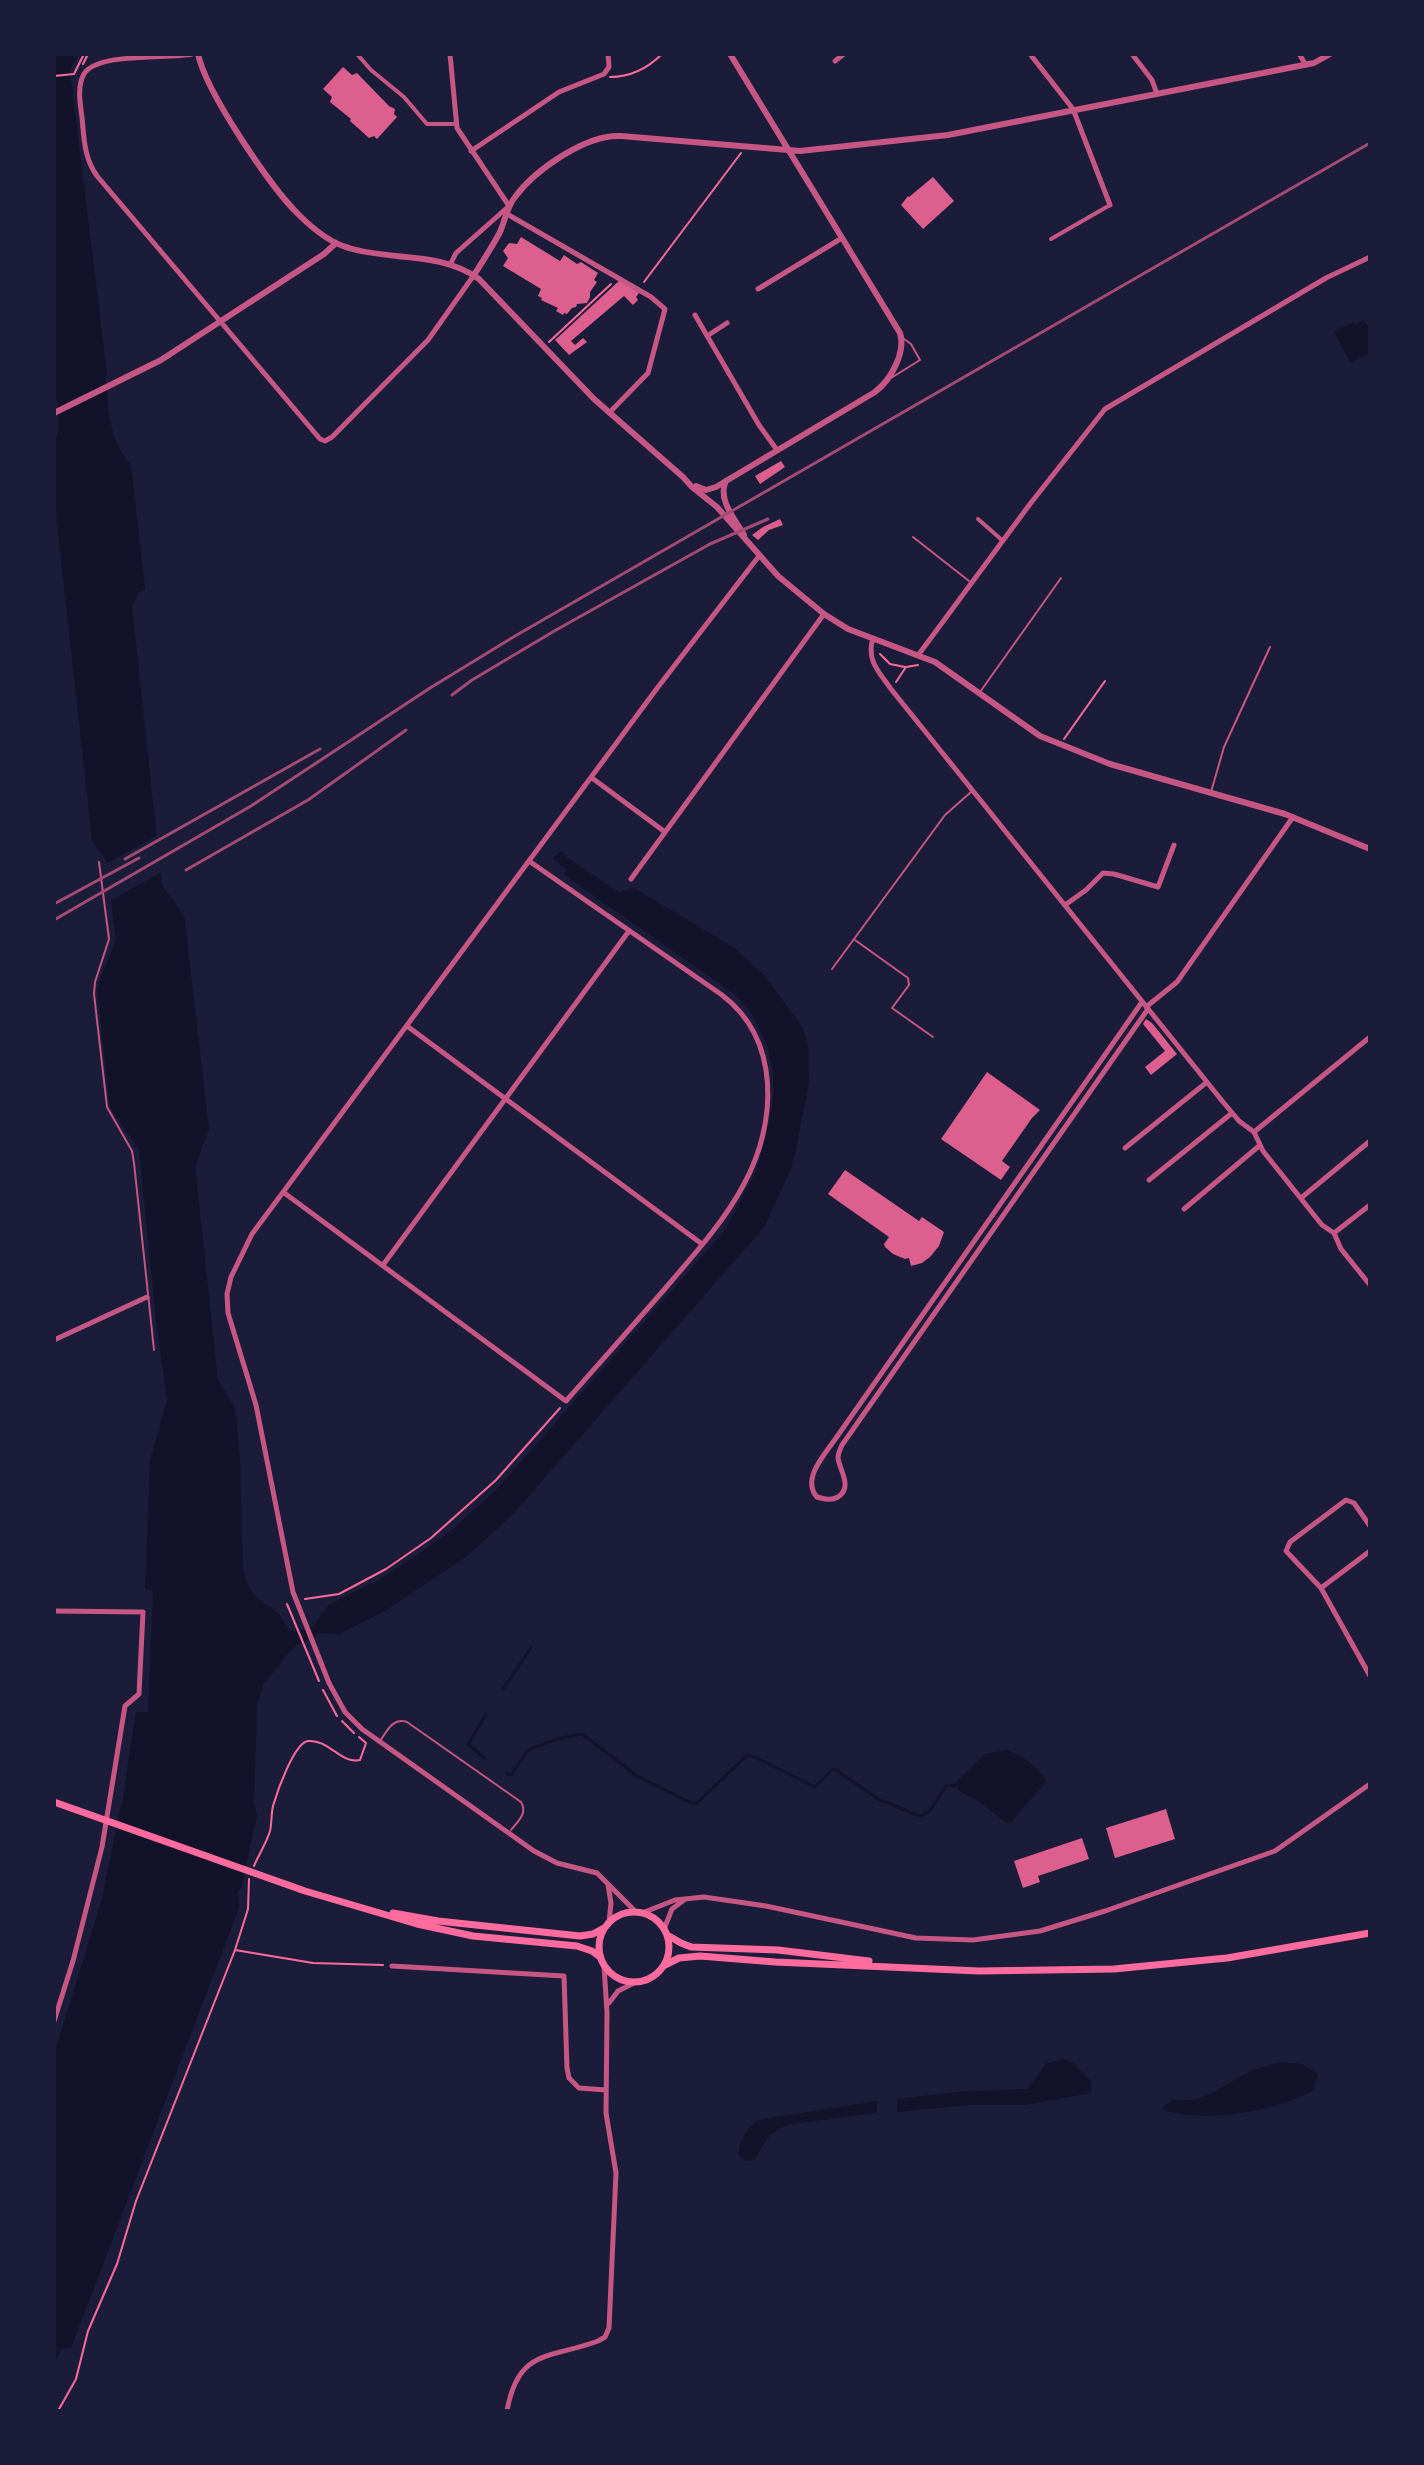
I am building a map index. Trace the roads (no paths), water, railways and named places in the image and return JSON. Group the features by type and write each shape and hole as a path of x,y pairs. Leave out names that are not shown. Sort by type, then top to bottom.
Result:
{"main road":[{"path":"54,1804 340,1902 438,1930 577,1946 600,1957"},
{"path":"340,1902 438,1921 580,1936 593,1934 621,1914 639,1912 655,1918 666,1932 691,1947 778,1950 914,1967"},
{"path":"606,1925 599,1942 604,1966 620,1979 636,1982 651,1978 665,1965 679,1958 700,1956 775,1962 1034,1971 1132,1968 1249,1955 1370,1933"},
{"path":"665,1965 669,1950 666,1932"}],"street":[{"path":"450,54 456,124 509,206 507,214 497,238 474,275 428,340 325,441 318,437 90,166 80,102 84,73 101,62 195,54 222,107 284,199 304,220 336,243 356,250 450,265 474,275 609,413 683,477 706,490 875,392 887,381 901,348 901,337 731,54"},
{"path":"357,54 404,97 427,124 456,124"},
{"path":"471,151 559,92 601,76 609,67 608,54"},
{"path":"835,61 844,54"},
{"path":"1030,54 1073,109 1110,205 1051,239"},
{"path":"1132,54 1152,80 1157,94"},
{"path":"1299,54 1306,65"},
{"path":"450,265 456,253 563,154 604,137 790,151 948,135 1306,65 1330,54"},
{"path":"507,214 618,277 665,309 648,373 609,413"},
{"path":"758,289 843,237"},
{"path":"54,413 130,376 221,322 336,243"},
{"path":"919,654 1096,419 1111,405 1326,278 1370,257"},
{"path":"695,315 759,425 777,450"},
{"path":"707,336 727,323"},
{"path":"683,477 717,507 791,588 824,614 843,627 929,659 1028,728 1060,745 1110,764 1293,817 1370,849"},
{"path":"726,481 722,489 723,497 751,547"},
{"path":"978,519 1003,541"},
{"path":"759,556 710,617 283,1192 246,1244 233,1272 227,1302 233,1333 258,1413 296,1601 336,1697 355,1723 379,1742 551,1862 591,1870 639,1912 675,1900 725,1899 916,1938 973,1940 1040,1931 1093,1915 1275,1851 1370,1784"},
{"path":"631,879 824,614"},
{"path":"873,638 870,649 873,665 891,689 1232,1113 1254,1132 1259,1146 1322,1225 1334,1233 1341,1249 1370,1285"},
{"path":"592,778 665,832"},
{"path":"1146,1006 842,1445 838,1456 845,1480 843,1491 830,1499 817,1497 812,1488 812,1477 831,1445 1146,1006 1177,982 1293,817"},
{"path":"1065,905 1103,873 1158,887 1174,845"},
{"path":"283,1192 566,1401 702,1244 737,1196 754,1163 768,1106 767,1069 760,1045 738,1008 712,987 529,861"},
{"path":"383,1265 629,931"},
{"path":"407,1026 702,1244"},
{"path":"1254,1132 1370,1037"},
{"path":"1125,1148 1207,1082"},
{"path":"1149,1180 1232,1113"},
{"path":"1301,1198 1370,1141"},
{"path":"1184,1209 1259,1146"},
{"path":"1334,1233 1370,1205"},
{"path":"54,1340 147,1297"},
{"path":"1370,1526 1354,1503 1346,1500 1287,1544 1287,1554 1321,1588 1370,1676"},
{"path":"1361,1514 1370,1507"},
{"path":"1321,1588 1370,1551"},
{"path":"54,1611 143,1612 139,1694 125,1706 102,1847 54,2021"},
{"path":"606,1880 611,1903 606,1925"},
{"path":"666,1932 672,1909 689,1898"},
{"path":"392,1966 564,1976 569,2078 579,2088 606,2090"},
{"path":"507,2411 516,2380 530,2364 549,2354 598,2341 605,2337 609,2328 616,2173 606,2119 604,1966"},
{"path":"607,2012 612,1996 636,1982"}],"lane":[{"path":"887,381 920,360 911,344 901,337"},
{"path":"913,537 972,583"},
{"path":"979,693 1061,578"},
{"path":"1211,793 1224,747 1270,647"},
{"path":"832,969 945,815 972,791"},
{"path":"99,862 109,939 94,994 107,1107 132,1151 154,1350"},
{"path":"854,939 908,978 909,985 892,1008 933,1037"},
{"path":"379,1742 394,1723 404,1721 521,1802 524,1814 509,1833"}],"waterway":[{"path":"503,1689 531,1648"},
{"path":"484,1758 468,1744 486,1715"},
{"path":"507,1773 511,1775 528,1750 582,1734 637,1776 691,1803 697,1803 747,1755 815,1787 835,1769 878,1799 920,1816 929,1812 946,1786 958,1785"}],"railway":[{"path":"54,920 251,806 515,636 1370,143"},
{"path":"452,695 556,630 710,544 768,519"},
{"path":"186,870 308,800 406,730"},
{"path":"125,859 320,749"},
{"path":"54,904 139,858"}]}
